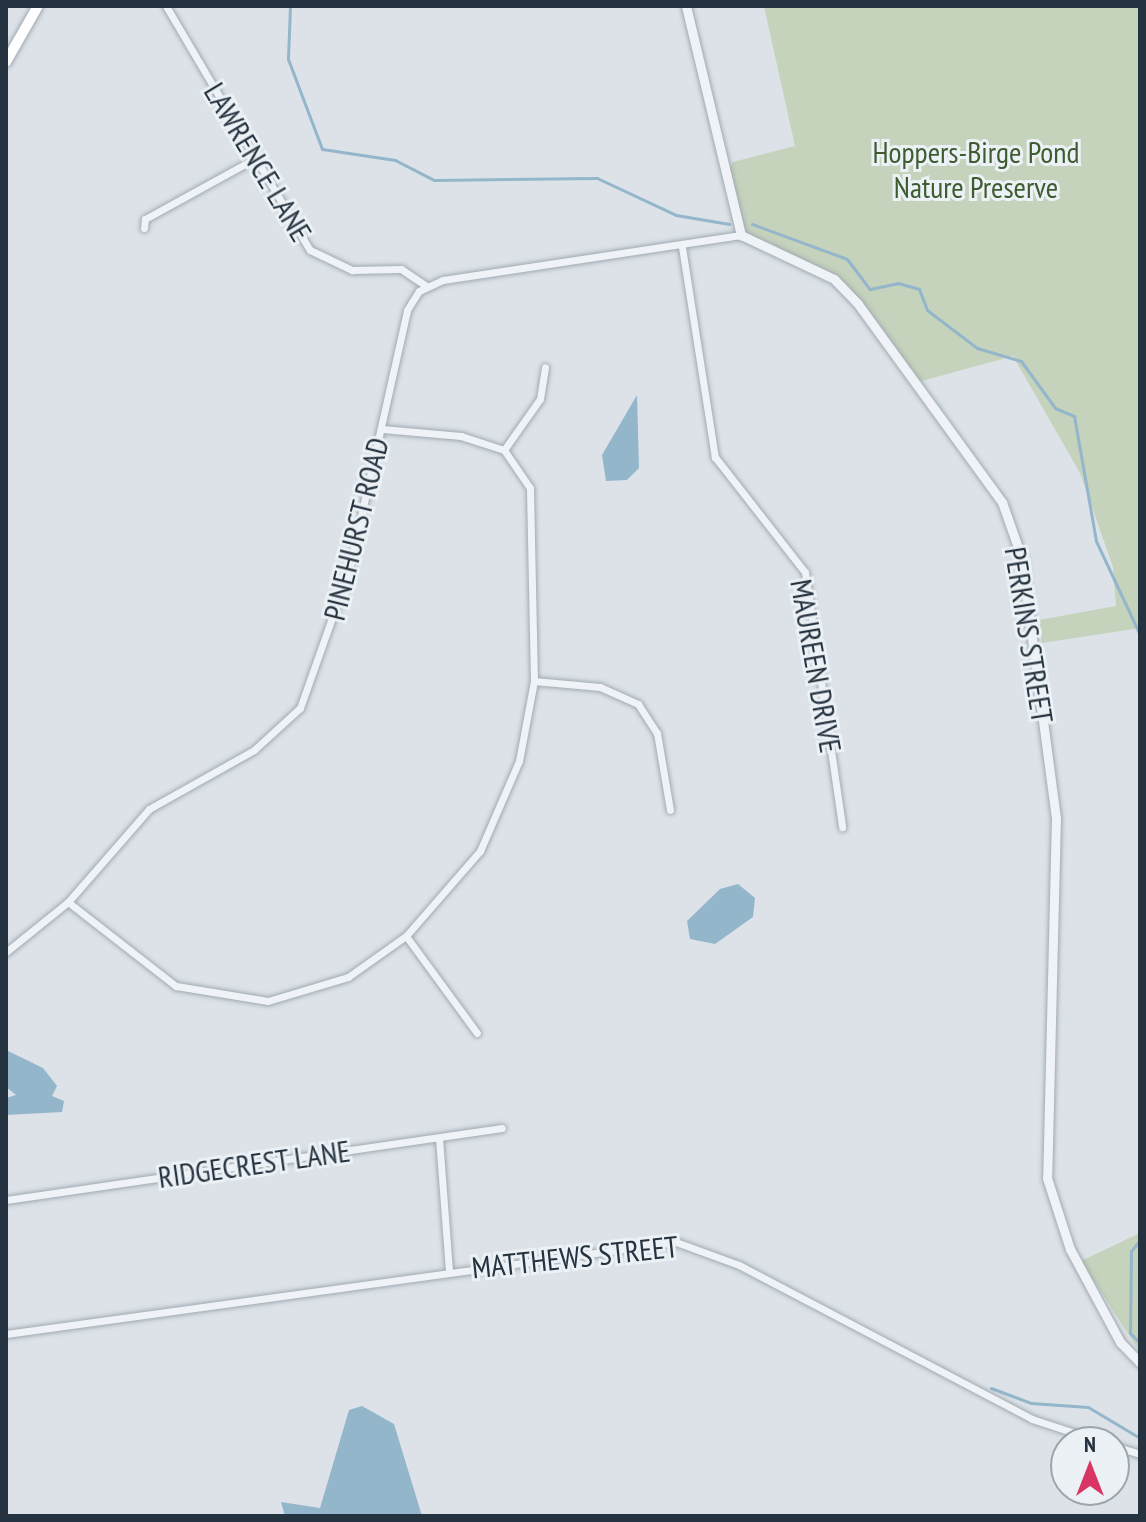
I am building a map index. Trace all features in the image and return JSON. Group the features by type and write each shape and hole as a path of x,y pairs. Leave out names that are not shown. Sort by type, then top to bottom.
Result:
{"main road":[{"path":"6,62 38,6"}],"street":[{"name":"LAWRENCE LANE","path":"166,6 300,237 320,257 352,270 401,269 426,286"},
{"path":"426,286 682,247 741,235 686,6"},
{"path":"144,228 145,219 254,159"},
{"name":"PERKINS STREET","path":"741,235 834,279 896,352 1002,502 1021,556 1056,817 1047,1178 1070,1249 1120,1342 1140,1363"},
{"name":"MAUREEN DRIVE","path":"682,247 715,457 805,572 842,827"},
{"name":"PINEHURST ROAD","path":"6,952 68,902 149,809 254,750 300,708 349,570 407,310 426,286"},
{"path":"504,450 540,399 545,367"},
{"path":"68,902 147,970 208,996 248,1001 294,997 348,977 406,936 480,851 519,761 534,681 535,517 530,488 504,450 461,436 382,429"},
{"path":"534,681 600,687 638,704 657,733 670,810"},
{"path":"406,936 477,1033"},
{"name":"RIDGECREST LANE","path":"6,1200 502,1128"},
{"path":"439,1138 449,1270"},
{"name":"MATTHEWS STREET","path":"6,1334 656,1242 698,1245 1032,1419 1053,1426"}],"green space":[{"name":"Hoppers-Birge Pond Nature Preserve","path":"764,6 1140,6 1140,628 1042,643 1039,620 1116,606 1113,567 1080,473 1013,356 918,382 834,279 741,235 727,171 733,162 795,146"},
{"path":"1140,1233 1140,1352 1081,1261"}],"water":[{"path":"637,395 639,468 627,480 606,481 602,455"},
{"path":"738,884 755,898 753,917 715,944 690,939 687,921 720,889"},
{"path":"6,1050 43,1068 57,1086 52,1096 64,1101 62,1112 6,1115 6,1098 16,1095 6,1087"},
{"path":"362,1406 394,1424 422,1516 285,1516 281,1502 320,1508 349,1410"}],"waterway":[{"path":"290,6 288,59 322,149 395,160 434,180 597,178 676,215 729,224"},
{"path":"752,224 847,259 870,289 898,283 919,289 927,310 977,348 1021,361 1055,408 1074,416 1096,541 1140,635"},
{"path":"1140,1130 1140,1172"},
{"path":"1140,1240 1131,1251 1130,1333 1140,1343"},
{"path":"991,1388 1031,1403 1088,1407 1140,1438"}]}
